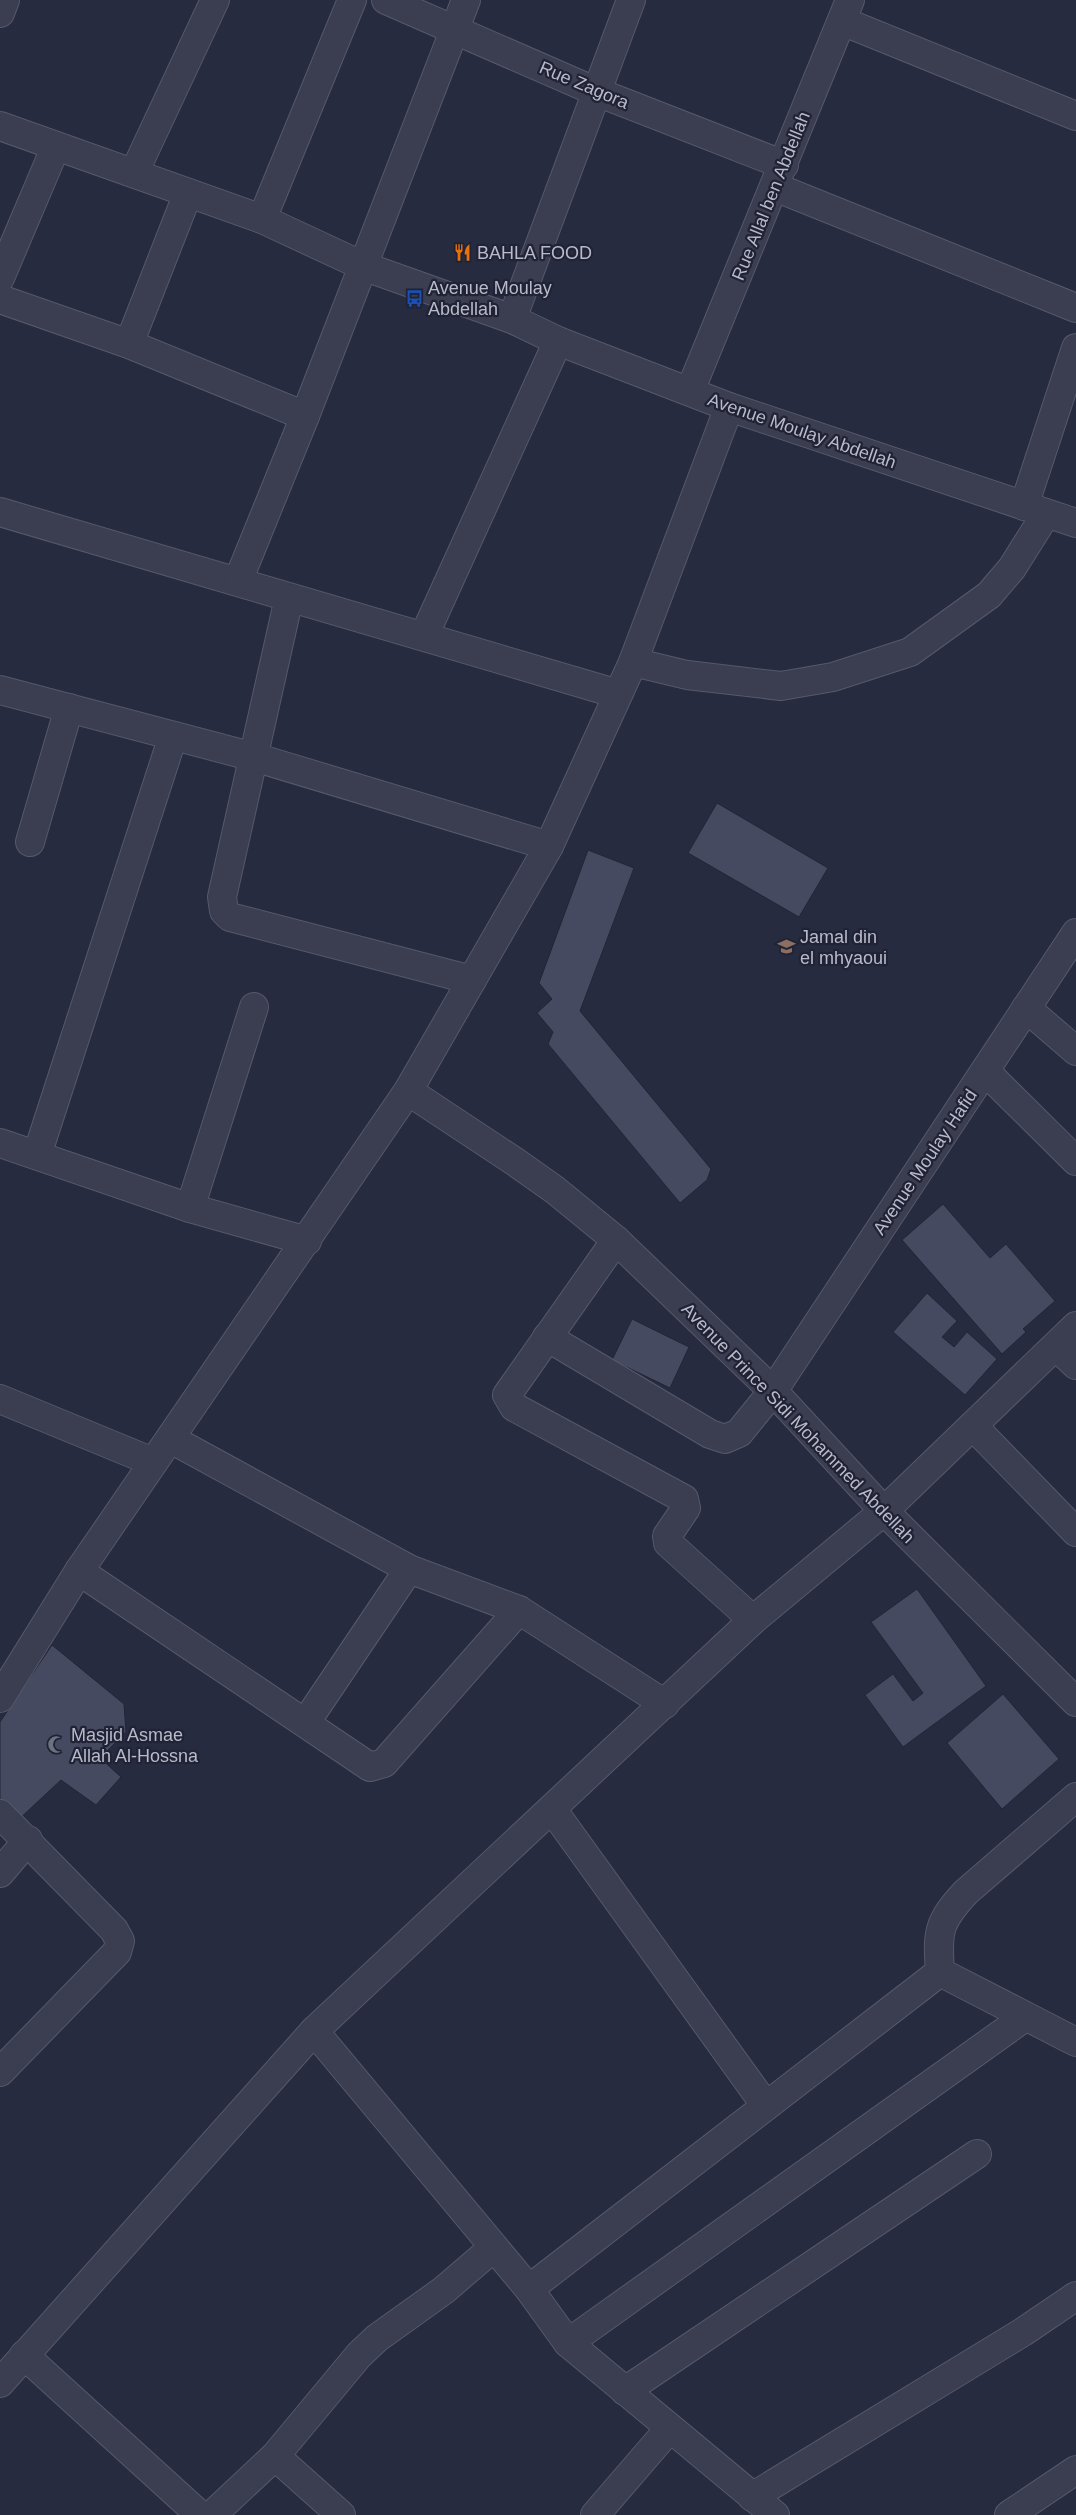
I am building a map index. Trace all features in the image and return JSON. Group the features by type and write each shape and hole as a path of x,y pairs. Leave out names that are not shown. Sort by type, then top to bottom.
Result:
{"street":[{"path":"0,13 5,0"},
{"path":"134,173 215,0"},
{"path":"262,220 352,0"},
{"name":"Rue Zagora","path":"386,0 597,92 779,176 1076,308"},
{"path":"238,581 305,416 452,30 466,0"},
{"path":"512,319 631,0"},
{"path":"846,10 1076,116"},
{"name":"Rue Allal ben Abdellah","path":"690,391 846,10"},
{"name":"Avenue Moulay Abdellah","path":"0,126 262,220 363,266 512,319 558,341 729,407 1076,523"},
{"path":"0,278 56,146"},
{"path":"129,344 188,193"},
{"path":"0,299 129,344 305,416"},
{"path":"424,636 558,341"},
{"path":"633,662 687,675 781,686 833,677 910,652 989,595 1012,568 1035,510 1076,348"},
{"path":"0,1698 79,1571 307,1242 408,1091 549,846 633,662 729,407"},
{"path":"0,512 618,694"},
{"path":"290,598 222,897 224,911 230,917 472,980"},
{"path":"0,690 254,757 549,846"},
{"path":"30,842 69,708"},
{"path":"37,1155 173,736"},
{"name":"Avenue Moulay Hafid","path":"547,1337 719,1438 725,1439 739,1433 773,1391 1076,933"},
{"path":"190,1208 254,1007"},
{"path":"1026,1008 1076,1051"},
{"path":"985,1071 1076,1161"},
{"name":"Avenue Prince Sidi Mohammed Abdellah","path":"408,1091 535,1176 616,1240 773,1391 884,1511 1076,1702"},
{"path":"0,1142 190,1208 307,1242"},
{"path":"616,1240 506,1395 510,1404 684,1499 686,1508 667,1536 668,1543 753,1620"},
{"path":"0,2383 314,2031 666,1704 753,1620 884,1511 1076,1326"},
{"path":"1056,1346 1076,1365"},
{"path":"0,1398 153,1462"},
{"path":"973,1426 1076,1532"},
{"path":"171,1439 409,1569 519,1610 666,1704"},
{"path":"306,1722 409,1569"},
{"path":"79,1571 306,1722 363,1764 375,1767 384,1763 519,1610"},
{"path":"940,1972 937,1940 942,1922 950,1909 966,1892 1076,1797"},
{"path":"552,1810 766,2106"},
{"path":"0,1814 28,1840 114,1930 120,1941 117,1952 0,2072"},
{"path":"0,1873 28,1840"},
{"path":"940,1972 1076,2042"},
{"path":"529,2289 940,1972"},
{"path":"568,2343 1025,2017"},
{"path":"314,2031 529,2289 568,2343 775,2515"},
{"path":"625,2391 977,2154"},
{"path":"212,2515 275,2456 359,2356 377,2338 444,2290 493,2248"},
{"path":"752,2497 1023,2332 1076,2296"},
{"path":"24,2355 200,2515"},
{"path":"595,2515 670,2428"},
{"path":"275,2456 341,2515"},
{"path":"1009,2515 1076,2470"}],"building":[{"path":"717,803 828,868 799,917 688,853"},
{"path":"588,850 634,868 580,1011 711,1169 707,1180 680,1203 548,1044 553,1032 537,1013 552,999 539,983"},
{"path":"943,1204 990,1258 1006,1244 1055,1301 1023,1329 1026,1332 1002,1354 902,1240"},
{"path":"927,1293 957,1321 942,1337 954,1347 967,1332 997,1359 965,1395 893,1332"},
{"path":"632,1319 689,1347 670,1388 612,1360"},
{"path":"917,1589 986,1686 903,1747 865,1695 893,1674 913,1701 923,1693 871,1622"},
{"name":"Masjid Asmae Allah Al-Hossna","path":"52,1645 124,1704 126,1732 100,1758 121,1777 96,1805 61,1780 16,1822 0,1807 0,1722"},
{"path":"1003,1694 1059,1759 1002,1809 947,1743"}],"place":[{"name":"BAHLA FOOD","path":"463,253"},
{"name":"Avenue Moulay Abdellah","path":"414,298"},
{"name":"Jamal din el mhyaoui","path":"786,947"},
{"name":"Masjid Asmae Allah Al-Hossna","path":"57,1745"}]}
